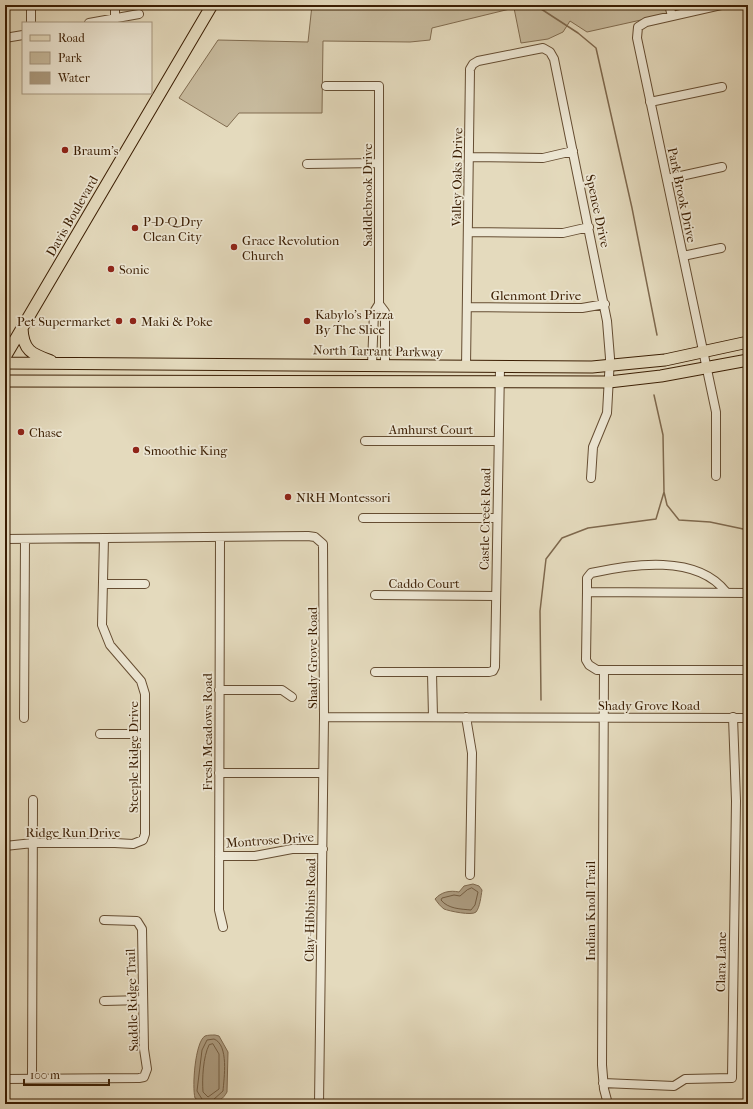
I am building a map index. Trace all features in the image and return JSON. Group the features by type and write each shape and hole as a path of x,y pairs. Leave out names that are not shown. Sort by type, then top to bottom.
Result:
{"main road":[{"name":"Davis Boulevard","path":"5,357 212,5"},
{"path":"22,328 22,337 32,354 62,364"},
{"name":"North Tarrant Parkway","path":"5,363 264,364 466,367 609,366 665,360 703,353 748,342"},
{"path":"5,381 609,382 706,369 748,360"},
{"path":"264,364 264,382"},
{"path":"408,382 432,377 455,377 465,372 466,367"}],"street":[{"path":"31,5 31,22"},
{"path":"114,5 114,18"},
{"path":"669,5 672,16 721,5"},
{"path":"94,22 139,14"},
{"name":"Park Brook Drive","path":"672,16 646,22 638,27 637,38 716,412 716,476"},
{"path":"5,38 22,35"},
{"name":"Valley Oaks Drive","path":"466,367 470,74 473,64 540,48 547,49"},
{"name":"Spence Drive","path":"547,49 554,59 605,304 609,366 607,413 593,447 591,478"},
{"name":"Saddlebrook Drive","path":"326,86 379,86 379,304 374,312 372,365"},
{"path":"650,102 722,87"},
{"path":"469,157 543,158 573,151"},
{"path":"307,164 379,163"},
{"path":"667,179 722,167"},
{"path":"468,232 563,233 589,227"},
{"path":"683,256 721,248"},
{"name":"Saddlebrook Drive","path":"379,304 385,312 385,366"},
{"name":"Glenmont Drive","path":"467,307 582,308 605,304"},
{"path":"373,329 385,329"},
{"name":"Castle Creek Road","path":"432,673 489,672 493,671 496,664 500,367"},
{"name":"Amhurst Court","path":"365,441 498,441"},
{"path":"363,518 497,518"},
{"name":"Fresh Meadows Road","path":"220,537 219,910 223,926"},
{"name":"Shady Grove Road","path":"5,539 315,537 323,544 324,717 748,718"},
{"name":"Steeple Ridge Drive","path":"104,538 102,625 112,649 141,681 146,706 145,834 144,840 140,843"},
{"path":"24,718 25,539"},
{"path":"726,592 719,583 689,567 664,565 626,567 591,574 587,578 586,660 594,668 604,670 748,670"},
{"path":"104,584 145,584"},
{"path":"587,592 748,593"},
{"name":"Caddo Court","path":"375,595 496,596"},
{"name":"Indian Knoll Trail","path":"604,670 603,1083 608,1104"},
{"path":"375,672 432,673 433,717"},
{"path":"219,690 282,690 292,697"},
{"name":"Clay-Hibbins Road","path":"319,1104 324,717"},
{"path":"466,717 472,753 470,875"},
{"name":"Clara Lane","path":"603,1083 674,1086 685,1079 732,1078 736,801 733,717"},
{"path":"100,734 145,734"},
{"path":"219,773 323,773"},
{"path":"5,1079 32,1079 33,800"},
{"name":"Ridge Run Drive","path":"5,846 33,843 140,843"},
{"name":"Montrose Drive","path":"219,856 255,856 292,848 323,849"},
{"name":"Saddle Ridge Trail","path":"32,1079 144,1077 147,1069 142,929 139,923 131,920 104,920"},
{"path":"104,1001 144,1000"}],"green space":[{"path":"312,5 666,5 668,14 587,32 570,21 563,32 548,39 521,43 514,8 432,28 430,40 410,42 323,41 322,113 239,113 227,127 179,98 218,40 308,42"}],"water":[{"path":"473,884 479,886 482,890 478,907 474,913 460,913 444,909 435,899 443,893 449,891 459,892 464,886"},
{"path":"205,1036 219,1036 228,1052 227,1092 221,1100 217,1102 204,1103 195,1098 195,1065 202,1040"}],"waterway":[{"path":"535,5 578,33 596,48 632,208 657,335"},
{"path":"541,700 540,611 546,559 562,538 588,528 656,519 664,492 663,435 654,395"},
{"path":"664,492 667,505 679,520 710,522 748,530"}],"place":[{"name":"Braum's","path":"65,150"},
{"name":"P-D-Q Dry Clean City","path":"135,228"},
{"name":"Grace Revolution Church","path":"234,247"},
{"name":"Sonic","path":"111,269"},
{"name":"Pet Supermarket","path":"119,321"},
{"name":"Maki & Poke","path":"133,321"},
{"name":"Kabylo's Pizza By The Slice","path":"307,321"},
{"name":"Chase","path":"21,432"},
{"name":"Smoothie King","path":"136,450"},
{"name":"NRH Montessori","path":"288,497"}]}
